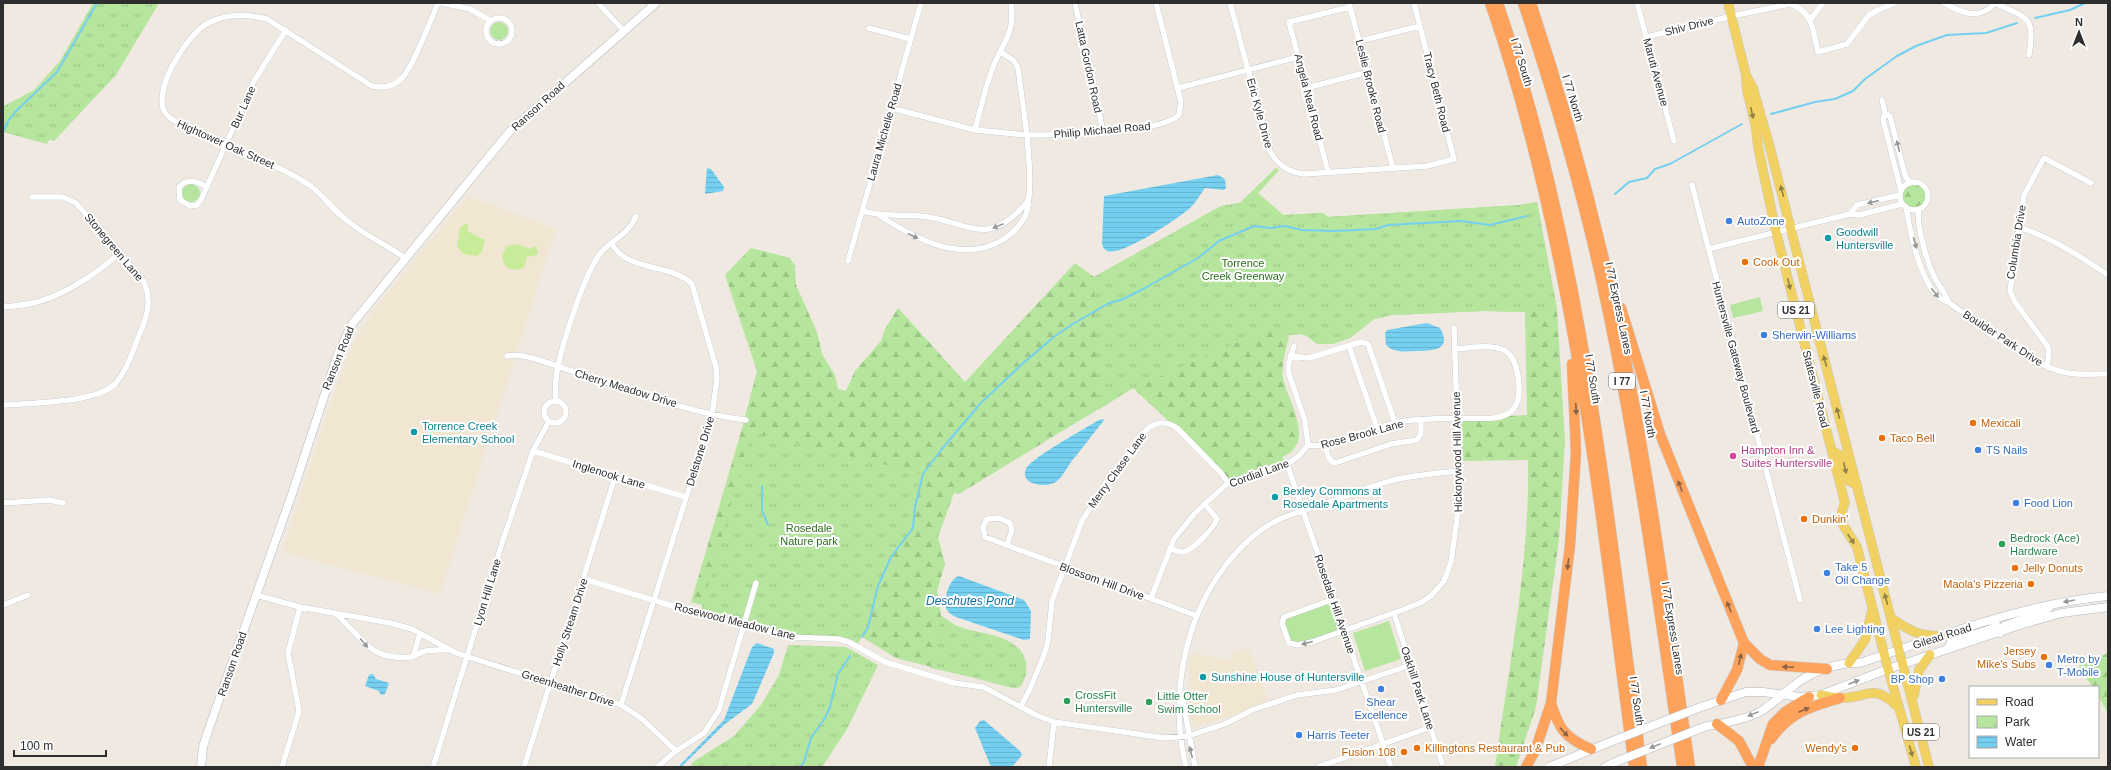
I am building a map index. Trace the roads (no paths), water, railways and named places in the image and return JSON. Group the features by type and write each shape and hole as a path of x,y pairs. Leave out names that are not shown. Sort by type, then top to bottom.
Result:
{"highway":[{"name":"I 77 South","path":"1490,3 1533,145 1565,286 1587,420 1634,767"},
{"path":"1498,3 1541,143 1573,285 1595,419 1642,767"},
{"name":"I 77 Express Lanes","path":"1523,3 1573,167 1609,318 1635,458 1682,767"},
{"name":"I 77 North","path":"1531,3 1568,122 1602,251 1638,427 1690,767"},
{"path":"1602,251 1660,434 1744,643 1760,659 1770,665 1826,669"},
{"path":"1526,767 1535,751 1551,703 1570,545 1576,476 1575,398 1565,286"},
{"path":"1721,700 1737,670 1744,643"},
{"path":"1758,767 1773,724 1778,718 1809,697"},
{"path":"1766,745 1779,728 1794,715 1840,698"},
{"path":"1551,703 1557,723 1563,732 1576,742 1591,749"},
{"path":"1717,724 1739,741 1753,767"}],"main road":[{"name":"Ranson Road","path":"201,767 208,734 292,494 322,399 345,337 360,312 510,131 656,3"},
{"name":"Statesville Road","path":"1728,3 1746,75 1747,90 1776,232 1845,503 1842,511 1843,525 1857,547 1884,655 1916,767"},
{"name":"Statesville Road","path":"1746,75 1753,88 1791,229 1899,650 1913,698 1929,767"},
{"path":"1832,451 1842,456 1849,481 1857,485"},
{"path":"1845,503 1855,501 1859,515 1867,524"},
{"name":"Gilead Road","path":"1605,767 1704,726 1717,724 1758,712 1776,701 1801,680 1826,669 1849,663 1860,663 1941,636 2051,605 2108,596"},
{"path":"2000,633 2004,626 2046,611 2051,605"},
{"name":"Gilead Road","path":"1549,767 1591,749 1746,692 1809,697 1821,695 1888,669 2062,613 2108,607"},
{"path":"1849,663 1865,640 1872,610"},
{"path":"1891,618 1912,632 1924,636 1941,636"},
{"path":"1948,649 1951,642 1991,629 1996,625 1995,620"},
{"path":"1913,698 1919,670 1930,655"},
{"path":"1821,695 1840,698 1864,693 1880,694 1888,698 1899,708"}],"street":[{"name":"Hightower Oak Street","path":"405,258 355,226 312,187 300,179 172,120 162,108 162,93 188,39 208,23 231,15 261,18 286,30 366,83 378,88 387,87 405,76 438,3"},
{"path":"442,3 478,12 491,21"},
{"path":"598,3 624,31"},
{"name":"Laura Michelle Road","path":"848,261 921,3"},
{"path":"975,130 991,72 1008,39 1012,24 1011,3"},
{"name":"Latta Gordon Road","path":"1075,3 1103,131"},
{"name":"Philip Michael Road","path":"891,108 975,130 1027,135 1144,128 1176,119 1180,115 1182,107 1156,3"},
{"name":"Eric Kyle Drive","path":"1230,3 1267,141 1273,157 1279,164 1294,173 1432,165"},
{"name":"Tracy Beth Road","path":"1414,3 1454,159 1432,165"},
{"name":"Maruti Avenue","path":"1637,3 1674,141"},
{"path":"1823,3 1810,20 1818,52 1847,44 1869,15 1895,3"},
{"path":"1944,3 1966,14 1984,12 1995,3 2017,12 2027,20 2031,31 2029,55"},
{"name":"Shiv Drive","path":"1647,37 1732,16 1790,4 1798,6 1806,13 1810,20"},
{"name":"Angela Neal Road","path":"1328,172 1289,22 1350,5"},
{"name":"Leslie Brooke Road","path":"1350,5 1393,168"},
{"path":"500,18 508,22 512,34 507,41 495,43 488,38 486,30 491,21 500,18"},
{"path":"1360,41 1420,26"},
{"path":"869,28 910,40"},
{"name":"Bur Lane","path":"207,187 194,181 186,181 180,187 180,200 186,205 197,205 201,200 207,187 226,144 261,69 286,30"},
{"path":"862,211 880,216 920,240 952,248 973,250 988,247 1008,236 1025,216 1031,186 1027,135 1018,68 1014,61 1001,52"},
{"path":"1178,88 1298,57"},
{"path":"1306,88 1368,72"},
{"path":"1882,100 1885,113 1883,119 1904,205"},
{"path":"1708,248 1850,214 1859,215 1904,205 1915,210 1920,209 1927,200 1927,193 1922,185 1910,182 1905,175 1890,116 1885,113"},
{"name":"Columbia Drive","path":"2047,367 2049,354 2048,347 2015,302 2010,291 2018,228 2025,190 2044,158 2091,183"},
{"path":"1850,214 1857,206 1900,193 1910,182"},
{"name":"Huntersville Gateway Boulevard","path":"1692,185 1800,600"},
{"name":"Stonegreen Lane","path":"3,406 92,396 107,390 118,379 146,321 149,303 148,291 143,280 76,203 63,197 32,197"},
{"path":"880,216 920,216 969,229 987,230 1006,223 1028,202"},
{"name":"Boulder Park Drive","path":"1904,205 1920,265 1926,279 1941,301 1948,302 2021,352 2047,367 2068,373 2108,374"},
{"name":"Boulder Park Drive","path":"1920,209 1918,218 1934,277 1947,295 1948,302"},
{"path":"556,401 558,367 591,269 600,254 631,228 636,216"},
{"path":"2018,228 2039,235 2076,254 2108,275"},
{"name":"Delstone Drive","path":"612,244 617,253 630,260 685,277 692,284 716,367 717,379 712,415 620,704"},
{"path":"3,307 45,300 95,274 120,252"},
{"name":"Hickorywood Hill Avenue","path":"1334,599 1286,615 1282,623 1289,643 1298,645 1394,613 1422,602 1439,588 1448,572 1459,510 1454,328"},
{"path":"1290,356 1309,358 1361,342 1368,344 1395,423"},
{"path":"1294,346 1290,356 1289,374 1305,421 1308,445"},
{"path":"1349,346 1377,428"},
{"name":"Rose Brook Lane","path":"1308,445 1326,445 1395,423 1420,420 1504,417 1516,407 1518,386 1515,361 1506,351 1493,348 1455,348"},
{"name":"Cherry Meadow Drive","path":"507,356 515,354 712,415 746,420"},
{"path":"556,401 564,407 566,414 559,422 549,422 545,416 544,409 549,403 556,401"},
{"path":"1326,445 1327,455 1331,461 1335,463 1391,444 1417,440 1421,434 1420,420"},
{"name":"Lyon Hill Lane","path":"433,767 533,451 549,422"},
{"name":"Merry Chase Lane","path":"1064,567 1075,536 1091,503 1142,435 1156,423 1172,424 1178,428 1221,473 1228,483"},
{"name":"Cordial Lane","path":"1151,598 1170,548 1190,518 1228,483 1264,470 1288,464 1299,456 1308,445"},
{"name":"Inglenook Lane","path":"533,451 685,497"},
{"name":"Rosedale Hill Avenue","path":"1288,464 1391,767"},
{"path":"1186,767 1179,738 1178,708 1186,648 1204,600 1222,569 1244,544 1275,521 1303,510 1397,480 1458,471"},
{"name":"Holly Stream Drive","path":"524,767 615,477"},
{"path":"3,503 49,500 63,503"},
{"path":"1170,548 1183,552 1189,549 1212,528 1217,519 1205,504"},
{"name":"Blossom Hill Drive","path":"1007,545 1012,530 1010,523 999,518 987,519 983,527 984,535 1007,545 1064,567 1197,616"},
{"path":"1021,706 1030,689 1044,655 1048,641 1052,601 1064,567"},
{"name":"Rosewood Meadow Lane","path":"584,579 744,626 789,637 838,639 849,642 885,662 954,683 983,687 1036,715 1054,722 1179,738 1224,724 1252,710 1297,695 1325,692 1410,665"},
{"path":"657,767 676,751 704,733 719,710 756,583"},
{"path":"3,605 28,595"},
{"name":"Greenheather Drive","path":"256,595 337,615 362,617 390,623 420,634 446,650 620,704 641,718 676,751"},
{"path":"282,767 299,711 288,653 300,607"},
{"name":"Oakhill Park Lane","path":"1394,613 1442,764"},
{"name":"Greenheather Drive","path":"337,615 349,625 366,646 377,653 390,658 413,657 427,651 446,650"},
{"path":"413,657 420,634"},
{"path":"1181,688 1188,736 1195,767"},
{"path":"1049,767 1054,722"},
{"path":"1318,767 1431,727"}],"water":[{"path":"707,168 711,169 724,187 723,191 705,194"},
{"path":"1218,175 1225,179 1226,188 1224,190 1205,188 1190,208 1150,236 1137,243 1114,251 1107,251 1104,248 1102,244 1104,196"},
{"path":"1427,323 1440,328 1444,340 1443,345 1440,347 1424,351 1397,351 1386,345 1385,333 1387,330"},
{"path":"1105,419 1057,481 1047,485 1041,485 1030,482 1027,479 1025,474 1026,469 1030,464 1060,443 1099,420"},
{"name":"Deschutes Pond","path":"959,576 1024,600 1031,611 1030,639 1024,640 956,617 949,613 945,604 946,594 950,585"},
{"path":"757,643 774,649 774,653 752,704 725,724 681,767 678,767 724,720 752,647"},
{"path":"373,674 376,679 389,683 385,694 382,695 379,691 365,686 369,675"},
{"path":"984,720 1020,751 1022,755 1012,767 991,767 975,728 980,721"}],"waterway":[{"path":"3,132 8,121 15,112 57,72 97,3"},
{"path":"2035,18 2070,10 2085,3"},
{"path":"1771,114 1815,102 1835,99 1853,91 1865,79 1897,56 1916,46 1947,35 1986,33 2017,23"},
{"path":"1615,194 1629,182 1647,178 1655,169 1670,164 1742,124"},
{"path":"862,637 868,627 878,586 891,557 913,528 915,507 923,474 980,404 1021,365 1055,336 1073,324 1109,303 1121,300 1145,288 1198,258 1219,241 1254,226 1271,228 1285,226 1302,230 1335,231 1376,229 1388,225 1460,221 1490,225 1527,216"},
{"path":"762,486 762,510 768,525"},
{"path":"800,767 804,762 811,738 825,718 830,707 838,674 850,656"}],"place":[{"name":"AutoZone","path":"1729,221"},
{"name":"Goodwill Huntersville","path":"1828,238"},
{"name":"Cook Out","path":"1745,262"},
{"name":"Sherwin-Williams","path":"1764,335"},
{"name":"Mexicali","path":"1973,423"},
{"name":"Torrence Creek Elementary School","path":"414,432"},
{"name":"Taco Bell","path":"1882,438"},
{"name":"TS Nails","path":"1978,450"},
{"name":"Hampton Inn & Suites Huntersville","path":"1733,456"},
{"name":"Bexley Commons at Rosedale Apartments","path":"1275,497"},
{"name":"Food Lion","path":"2016,503"},
{"name":"Dunkin'","path":"1804,519"},
{"name":"Bedrock (Ace) Hardware","path":"2002,544"},
{"name":"Jelly Donuts","path":"2015,568"},
{"name":"Take 5 Oil Change","path":"1827,573"},
{"name":"Maola's Pizzeria","path":"2031,584"},
{"name":"Lee Lighting","path":"1817,629"},
{"name":"Jersey Mike's Subs","path":"2044,657"},
{"name":"Metro by T-Mobile","path":"2049,665"},
{"name":"Sunshine House of Huntersville","path":"1203,677"},
{"name":"BP Shop","path":"1942,679"},
{"name":"Shear Excellence","path":"1381,689"},
{"name":"CrossFit Huntersville","path":"1067,701"},
{"name":"Little Otter Swim School","path":"1149,702"},
{"name":"Harris Teeter","path":"1299,735"},
{"name":"Killingtons Restaurant & Pub","path":"1417,748"},
{"name":"Wendy's","path":"1855,748"},
{"name":"Fusion 108","path":"1404,752"}],"park label":[{"name":"Torrence Creek Greenway","path":"1243,269"},
{"name":"Rosedale Nature park","path":"809,534"}]}
